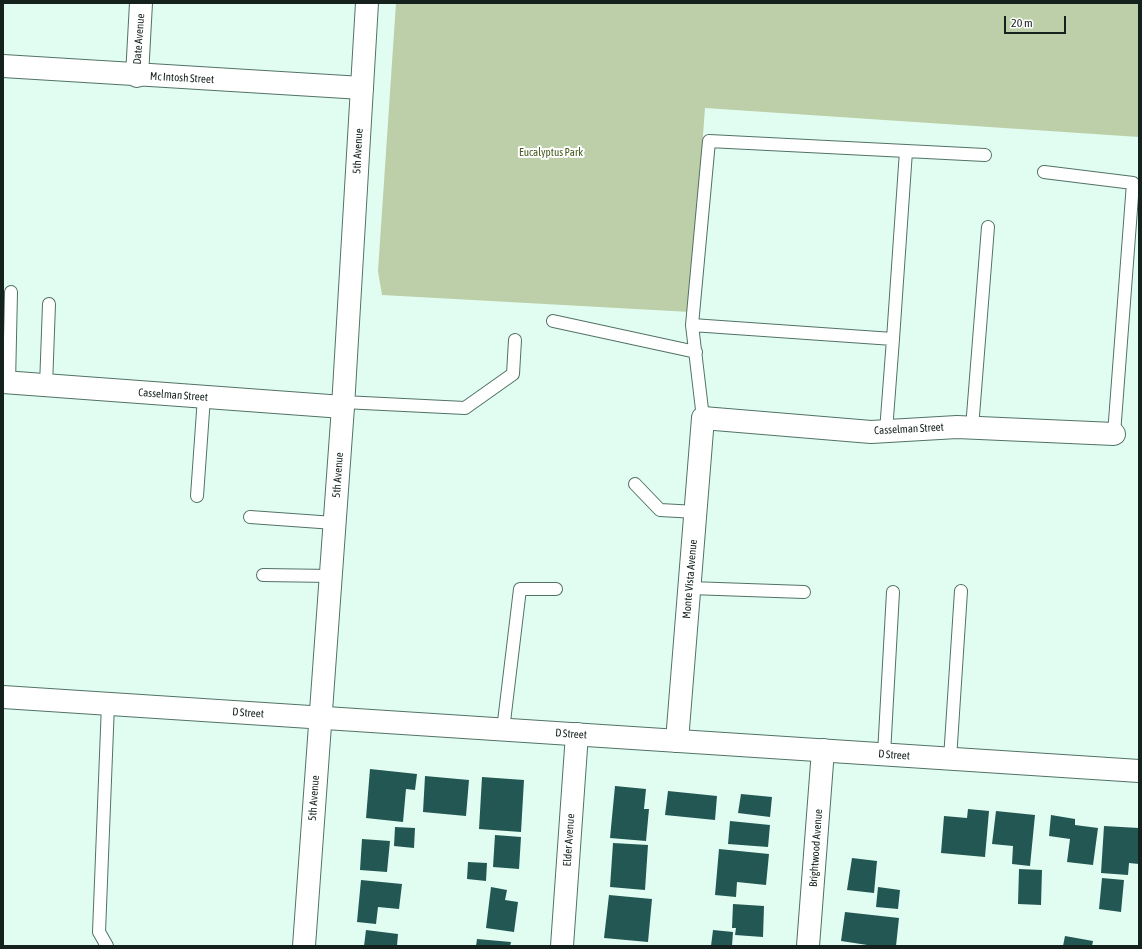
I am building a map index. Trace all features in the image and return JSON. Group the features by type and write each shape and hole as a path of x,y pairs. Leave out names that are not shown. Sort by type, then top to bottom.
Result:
{"street":[{"name":"Date Avenue","path":"136,76 141,3"},
{"name":"5th Avenue","path":"304,946 343,404 367,3"},
{"name":"Mc Intosh Street","path":"3,66 136,76 362,88"},
{"name":"Casselman Street","path":"6,382 204,397 343,404"},
{"name":"Casselman Street","path":"704,418 871,432 957,427 1114,434"},
{"name":"Monte Vista Avenue","path":"677,741 704,418"},
{"name":"D Street","path":"3,697 1139,771"},
{"name":"Elder Avenue","path":"562,946 577,734"},
{"name":"Brightwood Avenue","path":"808,946 823,750"}],"lane":[{"path":"704,418 692,325 709,141 985,155"},
{"path":"886,431 906,151"},
{"path":"1044,172 1133,183 1114,434"},
{"path":"972,428 988,227"},
{"path":"6,382 11,292"},
{"path":"46,386 49,304"},
{"path":"553,321 696,352"},
{"path":"692,325 893,339"},
{"path":"343,404 465,408 513,374 515,340"},
{"path":"197,496 204,397"},
{"path":"635,484 660,510 696,512"},
{"path":"250,518 334,523"},
{"path":"262,575 331,576"},
{"path":"690,588 804,592"},
{"path":"503,730 520,589 556,589"},
{"path":"950,759 961,591"},
{"path":"884,754 894,592"},
{"path":"107,946 99,932 108,704"}],"green space":[{"name":"Eucalyptus Park","path":"396,3 1139,3 1139,137 705,108 690,312 382,295 378,271"}],"building":[{"path":"370,769 417,774 415,790 406,789 403,822 366,818"},
{"path":"425,776 469,780 466,816 423,812"},
{"path":"482,777 524,780 521,832 479,829"},
{"path":"615,786 646,789 644,809 649,809 646,841 610,838"},
{"path":"668,791 717,796 715,820 665,815"},
{"path":"741,794 772,797 770,817 738,813"},
{"path":"968,809 989,811 985,857 941,853 944,816 967,818"},
{"path":"996,811 1035,815 1030,866 1012,864 1013,846 992,844"},
{"path":"1051,815 1075,819 1075,825 1098,828 1093,865 1067,862 1070,839 1049,836"},
{"path":"730,821 770,825 768,847 728,844"},
{"path":"1104,826 1139,828 1139,864 1129,863 1128,875 1101,873"},
{"path":"395,827 415,828 414,848 394,846"},
{"path":"495,835 521,837 519,869 493,867"},
{"path":"362,839 390,841 387,872 360,870"},
{"path":"613,843 648,845 645,890 610,887"},
{"path":"719,849 769,854 766,885 737,882 736,897 715,895"},
{"path":"852,858 877,861 874,893 847,890"},
{"path":"468,862 487,863 486,881 467,879"},
{"path":"1019,869 1042,870 1041,905 1018,904"},
{"path":"1102,878 1124,880 1121,912 1099,909"},
{"path":"361,880 402,884 399,909 378,907 376,924 357,922"},
{"path":"491,887 507,890 505,900 518,902 514,932 486,928"},
{"path":"878,887 900,890 898,909 876,907"},
{"path":"609,895 652,899 648,942 604,938"},
{"path":"733,904 764,906 763,937 735,935 736,928 732,928"},
{"path":"845,912 899,918 896,946 874,946 841,941"},
{"path":"366,930 398,934 397,946 364,946"},
{"path":"713,930 733,932 732,946 711,946"},
{"path":"1065,936 1093,941 1092,946 1063,946"},
{"path":"477,939 511,942 510,946 476,946"}]}
